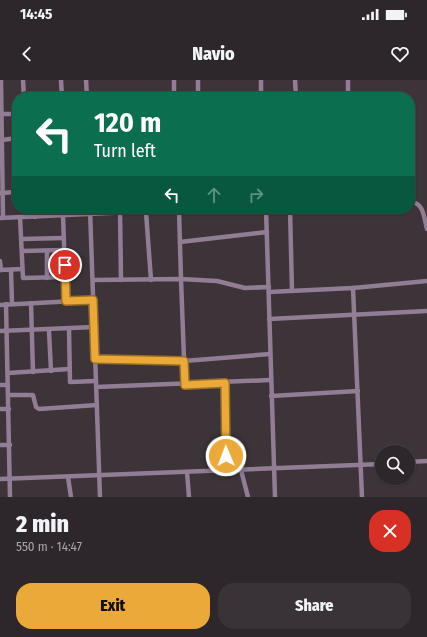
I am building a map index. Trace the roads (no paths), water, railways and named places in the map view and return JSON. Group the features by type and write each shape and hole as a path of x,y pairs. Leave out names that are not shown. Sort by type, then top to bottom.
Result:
{"street":[{"path":"1,80 2,218 61,216 76,214"},
{"path":"23,80 24,92"},
{"path":"61,80 62,92"},
{"path":"86,80 87,92"},
{"path":"174,80 174,92"},
{"path":"198,80 198,92"},
{"path":"261,80 261,92"},
{"path":"295,80 296,92"},
{"path":"348,80 348,92"},
{"path":"1,114 12,114"},
{"path":"2,140 12,139"},
{"path":"1,193 12,192"},
{"path":"415,202 420,205 427,229"},
{"path":"90,214 100,497"},
{"path":"120,214 121,280"},
{"path":"146,214 151,280"},
{"path":"179,214 185,385"},
{"path":"266,214 270,380 275,497"},
{"path":"290,214 292,291"},
{"path":"61,216 64,238 66,301"},
{"path":"20,217 22,239 22,277 25,279 65,277"},
{"path":"180,242 267,232"},
{"path":"22,239 64,238"},
{"path":"22,251 64,250"},
{"path":"47,251 47,278"},
{"path":"0,261 0,270 22,269"},
{"path":"47,264 65,265"},
{"path":"12,270 12,304"},
{"path":"93,280 181,279 217,281 245,288 292,291 353,288 427,281"},
{"path":"353,288 362,497"},
{"path":"0,305 93,300"},
{"path":"31,303 33,372"},
{"path":"6,304 11,479 10,497"},
{"path":"269,319 355,316 427,311"},
{"path":"0,332 69,330 94,327"},
{"path":"69,330 70,380 72,382 96,381"},
{"path":"49,331 51,370"},
{"path":"95,359 184,361 270,354"},
{"path":"8,373 69,369"},
{"path":"96,387 185,385 270,380"},
{"path":"225,383 226,471"},
{"path":"0,385 8,385"},
{"path":"271,396 358,391"},
{"path":"8,395 33,396 36,407 39,409 97,405"},
{"path":"0,409 9,409"},
{"path":"0,445 10,445"},
{"path":"415,462 427,461"},
{"path":"0,479 375,464"},
{"path":"242,470 248,497"},
{"path":"188,472 189,497"},
{"path":"68,477 71,497"}]}
